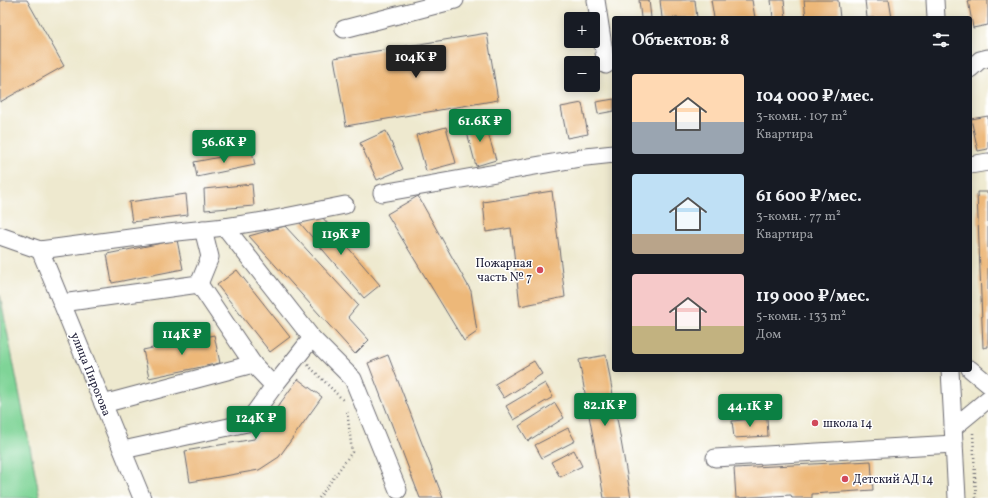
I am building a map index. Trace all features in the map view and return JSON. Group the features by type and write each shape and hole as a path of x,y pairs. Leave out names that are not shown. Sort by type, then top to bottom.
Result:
{"street":[{"path":"344,29 455,0"},
{"path":"596,0 606,65"},
{"path":"935,0 936,16"},
{"path":"382,194 586,157 612,154"},
{"path":"972,165 988,162"},
{"path":"0,236 40,250 225,227 270,220 345,205"},
{"path":"225,227 312,338 353,379 398,490"},
{"path":"199,284 210,257 203,229"},
{"name":"улица Пирогова","path":"40,250 142,498"},
{"path":"62,303 199,284"},
{"path":"199,284 253,364 274,386"},
{"path":"122,450 247,423 312,338"},
{"path":"103,404 253,364"},
{"path":"972,371 988,384"},
{"path":"950,372 957,498"},
{"path":"715,458 954,436 988,399"}],"path":[{"path":"298,355 346,403 352,452 319,498"}],"green space":[{"path":"0,295 40,498 0,498"}],"building":[{"path":"0,0 27,0 64,66 0,102"},
{"path":"639,0 649,0 651,16 641,16"},
{"path":"660,0 695,0 697,16 662,16"},
{"path":"711,0 752,0 755,16 714,16"},
{"path":"771,0 784,0 786,16 773,16"},
{"path":"804,0 838,0 840,16 806,16"},
{"path":"865,0 889,0 892,16 867,16"},
{"path":"968,0 988,0 988,25 973,28"},
{"path":"487,33 498,100 346,126 334,58"},
{"path":"612,99 612,111 598,114 596,102"},
{"path":"582,103 588,134 567,138 561,107"},
{"path":"988,116 988,149 978,151 972,119"},
{"path":"484,120 496,160 476,166 465,125"},
{"path":"446,127 456,163 426,171 416,135"},
{"path":"386,131 403,169 377,180 360,143"},
{"path":"252,151 255,165 197,177 194,162"},
{"path":"252,184 254,206 205,210 204,189"},
{"path":"552,191 565,297 520,306 511,228 486,232 483,202"},
{"path":"977,192 988,192 988,347 983,348"},
{"path":"186,194 188,215 132,222 129,202"},
{"path":"418,196 471,291 477,332 464,341 387,214"},
{"path":"322,217 380,285 364,298 300,223"},
{"path":"285,226 358,305 348,317 369,340 355,354 249,236"},
{"path":"177,240 183,269 112,283 107,254"},
{"path":"237,270 290,337 270,352 217,285"},
{"path":"214,335 220,363 149,378 143,350"},
{"path":"388,355 443,498 420,498 368,363"},
{"path":"606,355 631,498 604,498 579,360"},
{"path":"534,361 542,374 504,398 495,384"},
{"path":"298,379 322,397 279,457 259,470 190,482 185,451 254,439"},
{"path":"545,383 553,397 514,420 506,406"},
{"path":"555,403 564,418 528,441 519,426"},
{"path":"767,418 768,436 734,438 732,421"},
{"path":"568,428 575,441 542,458 535,445"},
{"path":"574,450 582,466 560,477 551,462"},
{"path":"871,461 873,490 812,494 812,498 792,498 791,495 736,498 734,468"}],"place":[{"name":"Пожарная часть № 7","path":"540,270"},
{"name":"школа 14","path":"815,423"},
{"name":"Детский АД 14","path":"845,479"}]}
